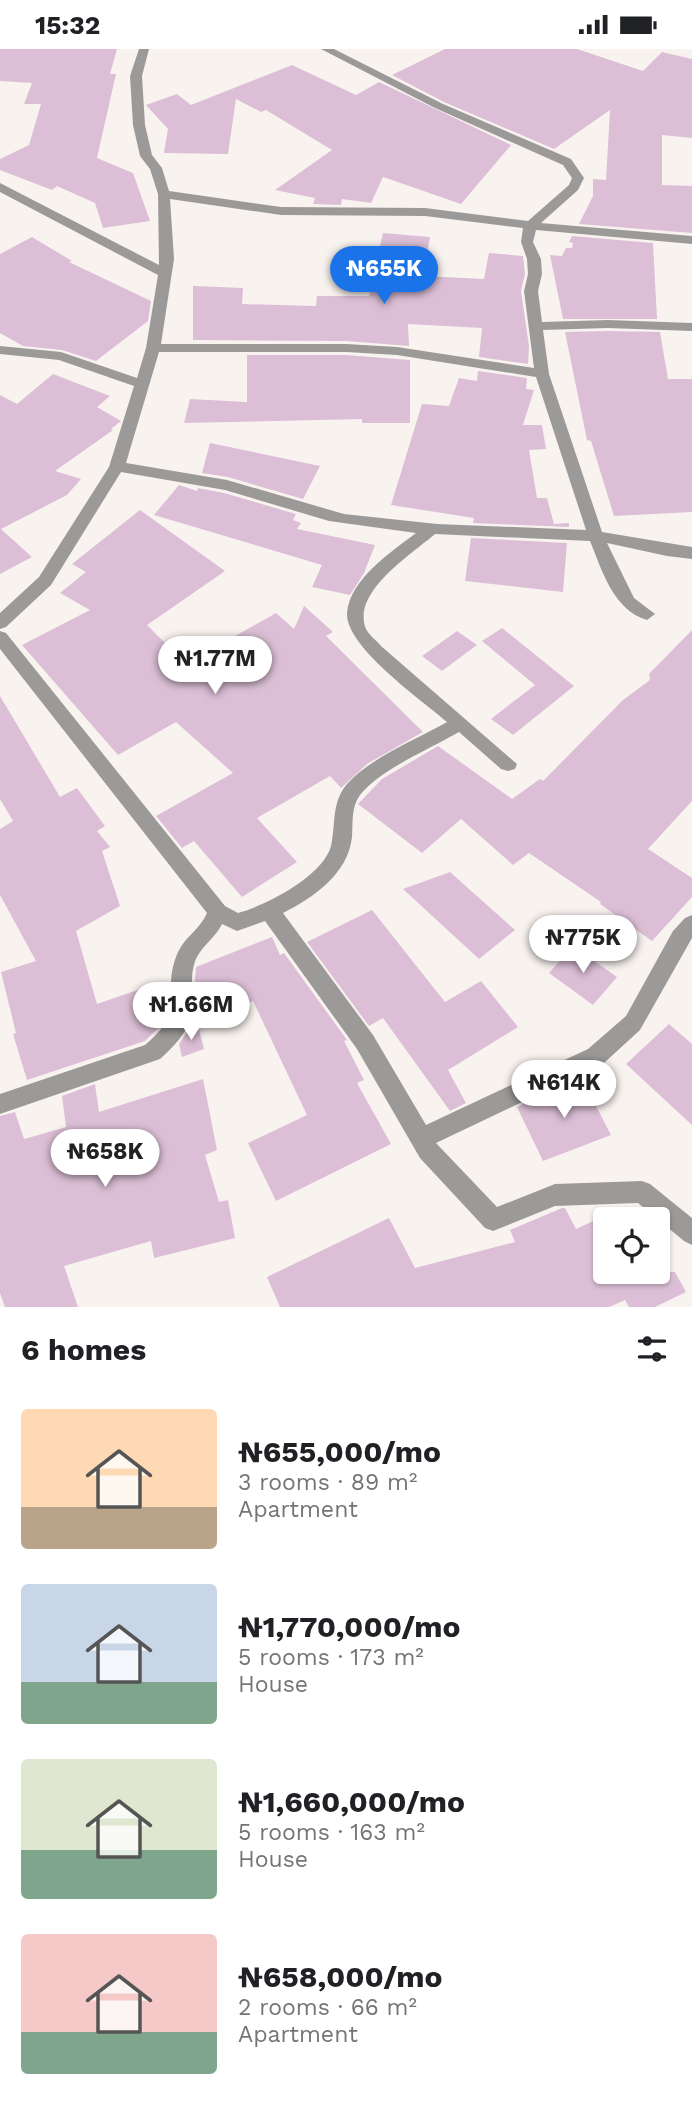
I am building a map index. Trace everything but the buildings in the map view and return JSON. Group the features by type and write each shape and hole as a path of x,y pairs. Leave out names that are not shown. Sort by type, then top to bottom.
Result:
{"street":[{"path":"0,623 45,581 117,467 153,348 167,259 164,194 156,169 146,156 139,125 136,76 144,49"},
{"path":"326,49 439,106 567,162 578,178 574,187 530,226 527,242 534,259 535,274 531,291 542,374 612,576 628,602 647,614"},
{"path":"0,187 164,273"},
{"path":"164,194 281,211 425,212 530,226 692,240"},
{"path":"537,326 586,324 692,327"},
{"path":"153,348 334,348 397,351 542,374"},
{"path":"0,350 61,356 141,384"},
{"path":"117,467 177,473 230,486 290,507 344,519 431,529 596,536 675,553 692,553"},
{"path":"431,529 362,590 356,611 358,630 375,650 508,764"},
{"path":"0,637 218,912 237,922 269,910 326,874 341,848 341,820 353,790 459,724"},
{"path":"269,910 365,1042 428,1150 494,1220 555,1195 642,1192 692,1233"},
{"path":"0,1104 152,1052 169,1040 184,1009 182,971 190,949 209,930 218,912"},
{"path":"421,1139 596,1056 633,1023 680,936 692,924"}]}
